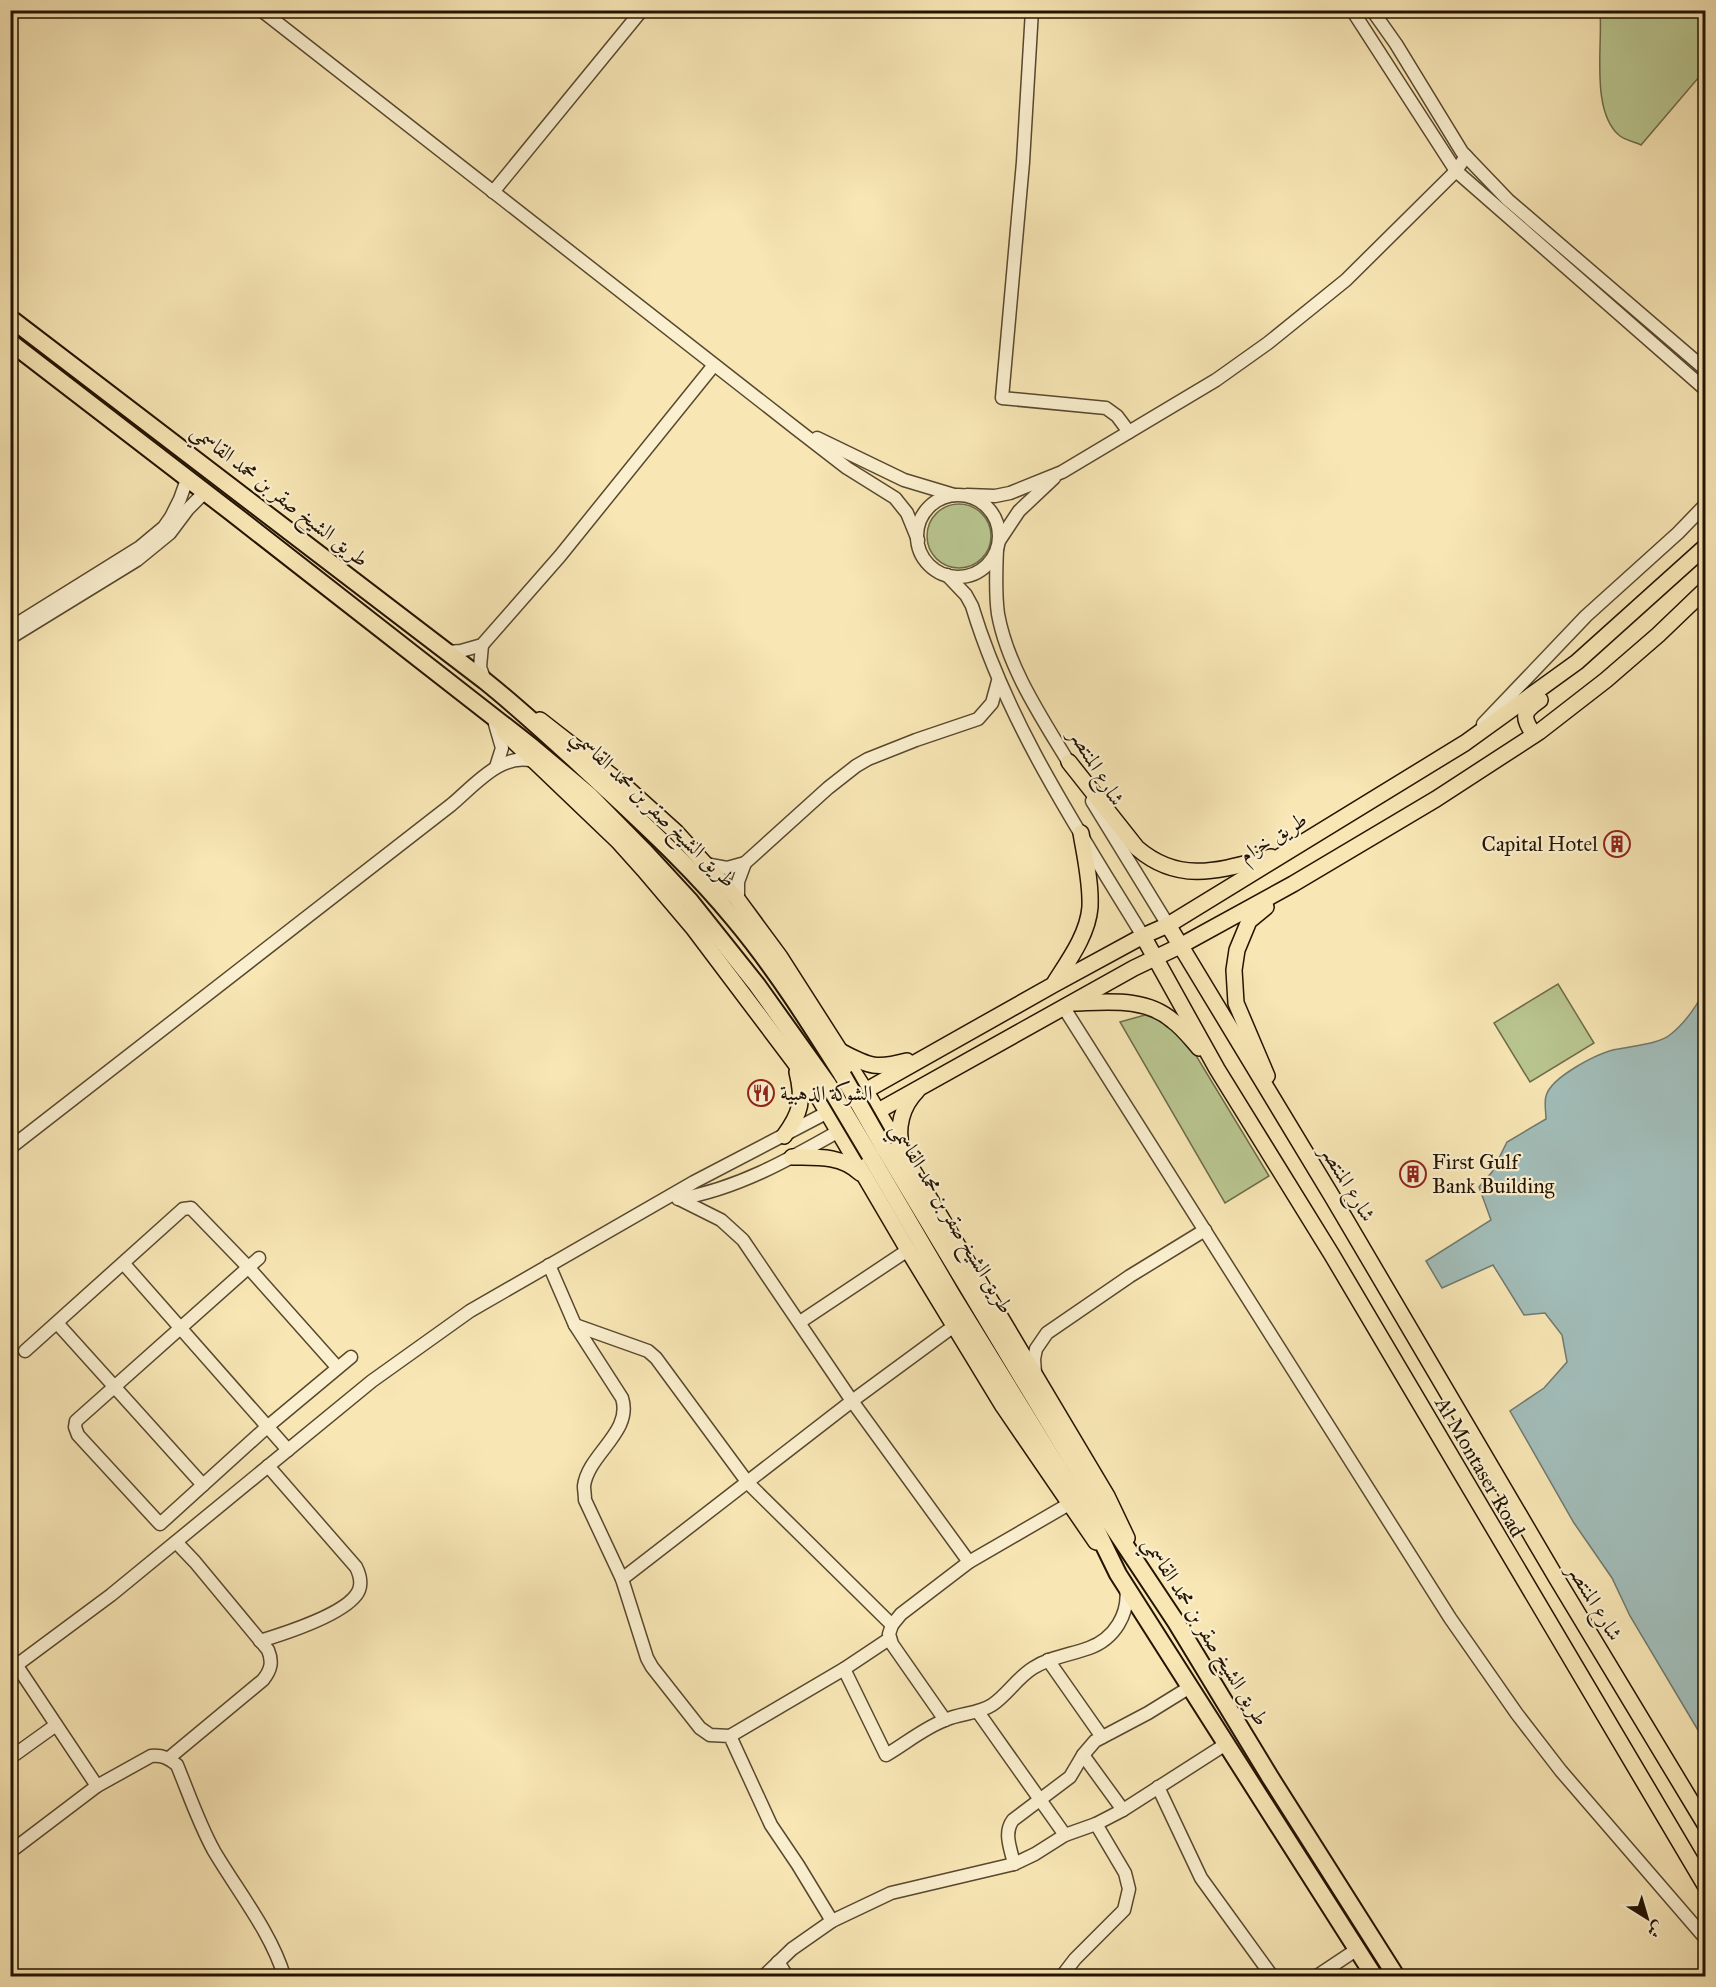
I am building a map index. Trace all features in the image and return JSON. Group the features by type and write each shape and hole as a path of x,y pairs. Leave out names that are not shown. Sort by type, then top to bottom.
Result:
{"highway":[{"name":"طريق الشيخ صقر بن محمد القاسمي","path":"10,318 505,697 660,839 733,918 762,954 843,1076 877,1152 953,1298 1097,1531 1122,1580 1374,1977"},
{"name":"طريق الشيخ صقر بن محمد القاسمي","path":"10,342 532,747 589,795 644,850 690,901 757,985 877,1152 1101,1509 1141,1567 1396,1977"}],"main road":[{"name":"طريق خزام","path":"828,1112 1053,985 1143,936 1168,925 1465,743 1577,662 1706,546"},
{"path":"839,1131 1293,884 1436,799 1534,735 1615,672 1706,589"},
{"path":"1534,735 1526,722 1526,712 1566,682 1577,662"},
{"path":"505,697 552,728 676,832 738,900 780,957 866,1090 1107,1496 1141,1567"},
{"path":"481,709 532,761 618,841 644,870 694,929 795,1063 828,1112 864,1177 1003,1406 1122,1580"},
{"path":"1069,762 1137,848 1167,867 1191,872 1215,872 1286,854"},
{"path":"1053,985 1079,942 1090,909 1090,889 1081,832"},
{"path":"1286,1123 1236,1003 1233,970 1237,950 1249,921 1293,884"},
{"name":"شارع المنتصر","path":"1168,925 1706,1826"},
{"path":"1143,936 1217,1069"},
{"path":"1068,1006 1115,1001 1145,1005 1173,1020 1217,1069"},
{"path":"840,1051 875,1067 925,1057"},
{"path":"784,1136 796,1120 800,1108 801,1096 795,1063"},
{"name":"Al Montaser Road","path":"1217,1069 1332,1255 1706,1887"},
{"path":"905,1157 900,1141 900,1124 903,1113 915,1093 928,1082"},
{"path":"792,1157 820,1157 843,1161 864,1177"}],"street":[{"path":"261,10 846,468 895,498 907,513 927,562 936,570 960,577 984,568 993,558 1019,511 1062,472"},
{"path":"493,192 642,10"},
{"path":"1032,10 1023,162 1002,398 1106,408 1129,432"},
{"path":"1352,10 1456,171 1706,390"},
{"path":"1372,10 1466,156 1508,200 1706,370"},
{"path":"918,540 918,527 927,510 941,498 954,495 995,496 1010,493 1062,472 1216,380 1268,343 1346,280 1456,171 1466,156"},
{"path":"447,651 468,650 482,645 560,556 714,365"},
{"path":"794,427 904,480 954,495"},
{"path":"10,628 140,547 164,527 180,499 184,485"},
{"path":"967,495 979,500 990,509 999,533 998,546"},
{"path":"10,638 137,560 170,533 188,508 200,497"},
{"path":"1465,743 1586,616 1678,533 1706,504"},
{"name":"شارع المنتصر","path":"998,546 996,590 999,615 1014,666 1168,925"},
{"path":"947,575 966,595 972,606 998,681 1012,711 1143,936"},
{"path":"482,645 480,667 485,681"},
{"path":"705,864 727,868 745,863 828,788 856,766 916,740 978,719 992,703 998,681"},
{"path":"495,723 502,748 496,767"},
{"path":"10,1148 451,806 496,767 517,758 532,761"},
{"path":"738,900 738,882 745,863"},
{"path":"1068,1006 1205,1230 1450,1618 1516,1714 1706,1938"},
{"path":"97,1786 14,1668 111,1595 268,1466 425,1342 470,1311 549,1265 673,1199 694,1182 828,1112"},
{"path":"673,1199 731,1185 792,1157 839,1131"},
{"path":"673,1199 721,1220 737,1232 852,1401 969,1562"},
{"path":"25,1351 183,1209 192,1208 337,1367"},
{"path":"1036,1378 1034,1359 1036,1349 1047,1333 1130,1276 1205,1230"},
{"path":"800,1322 908,1250"},
{"path":"259,1258 76,1421 75,1427 78,1435 160,1524 267,1427 351,1357"},
{"path":"124,1264 288,1450"},
{"path":"549,1265 575,1325 622,1398 625,1407 623,1419 588,1473 584,1486 585,1500 622,1579 647,1658 705,1733 730,1736 844,1669 889,1639 892,1626 902,1614 969,1562 1069,1504"},
{"path":"57,1323 203,1485"},
{"path":"575,1325 648,1351 656,1358 748,1483 892,1626"},
{"path":"622,1579 852,1401 954,1326"},
{"path":"260,1641 298,1629 333,1612 353,1599 361,1583 356,1567 268,1466"},
{"path":"169,1758 268,1675 271,1663 271,1656 260,1641 176,1542"},
{"path":"844,1669 886,1755 945,1720 978,1712 993,1705 1031,1669 1047,1660 1091,1648 1111,1633 1121,1621 1127,1604 1122,1580"},
{"path":"1121,1621 1150,1624"},
{"path":"889,1639 945,1720"},
{"path":"1047,1660 1102,1737"},
{"path":"1014,1864 1007,1835 1008,1827 1013,1820 1070,1777 1083,1755 1102,1737 1148,1713 1190,1687"},
{"path":"978,1712 1065,1835"},
{"path":"10,1758 56,1725"},
{"path":"730,1736 768,1818 832,1921"},
{"path":"764,1977 792,1949 832,1921 891,1893 1014,1864 1065,1835 1096,1824 1123,1810 1226,1744"},
{"path":"1083,1755 1123,1810"},
{"path":"10,1852 97,1786 151,1756 169,1758 177,1765 206,1837 268,1940 278,1958 284,1977"},
{"path":"1158,1788 1201,1878 1272,1977"},
{"path":"1062,1977 1075,1959 1124,1910 1129,1889 1125,1873 1096,1824"},
{"path":"1317,1977 1356,1950"},
{"path":"778,1962 787,1977"}],"green space":[{"path":"1600,11 1705,11 1705,70 1641,145 1620,136 1611,125 1605,111 1600,77"},
{"path":"953,504 965,504 982,513 989,524 991,536 989,548 982,559 965,568 953,568 941,563 932,554 927,542 927,530 932,518 941,509"},
{"path":"1558,984 1594,1043 1530,1082 1494,1023"},
{"path":"1145,1015 1168,1022 1186,1039 1269,1176 1225,1203 1120,1022"}],"water":[{"path":"1705,990 1705,1742 1630,1616 1612,1578 1574,1523 1510,1411 1544,1388 1567,1362 1562,1335 1545,1313 1524,1315 1493,1265 1442,1288 1426,1261 1491,1220 1479,1187 1492,1172 1507,1142 1546,1119 1546,1096 1557,1081 1577,1066 1599,1055 1666,1037 1686,1019"}],"place":[{"name":"Capital Hotel","path":"1617,844"},
{"name":"الشوكة الذهبية","path":"761,1093"},
{"name":"First Gulf Bank Building","path":"1413,1174"}]}
